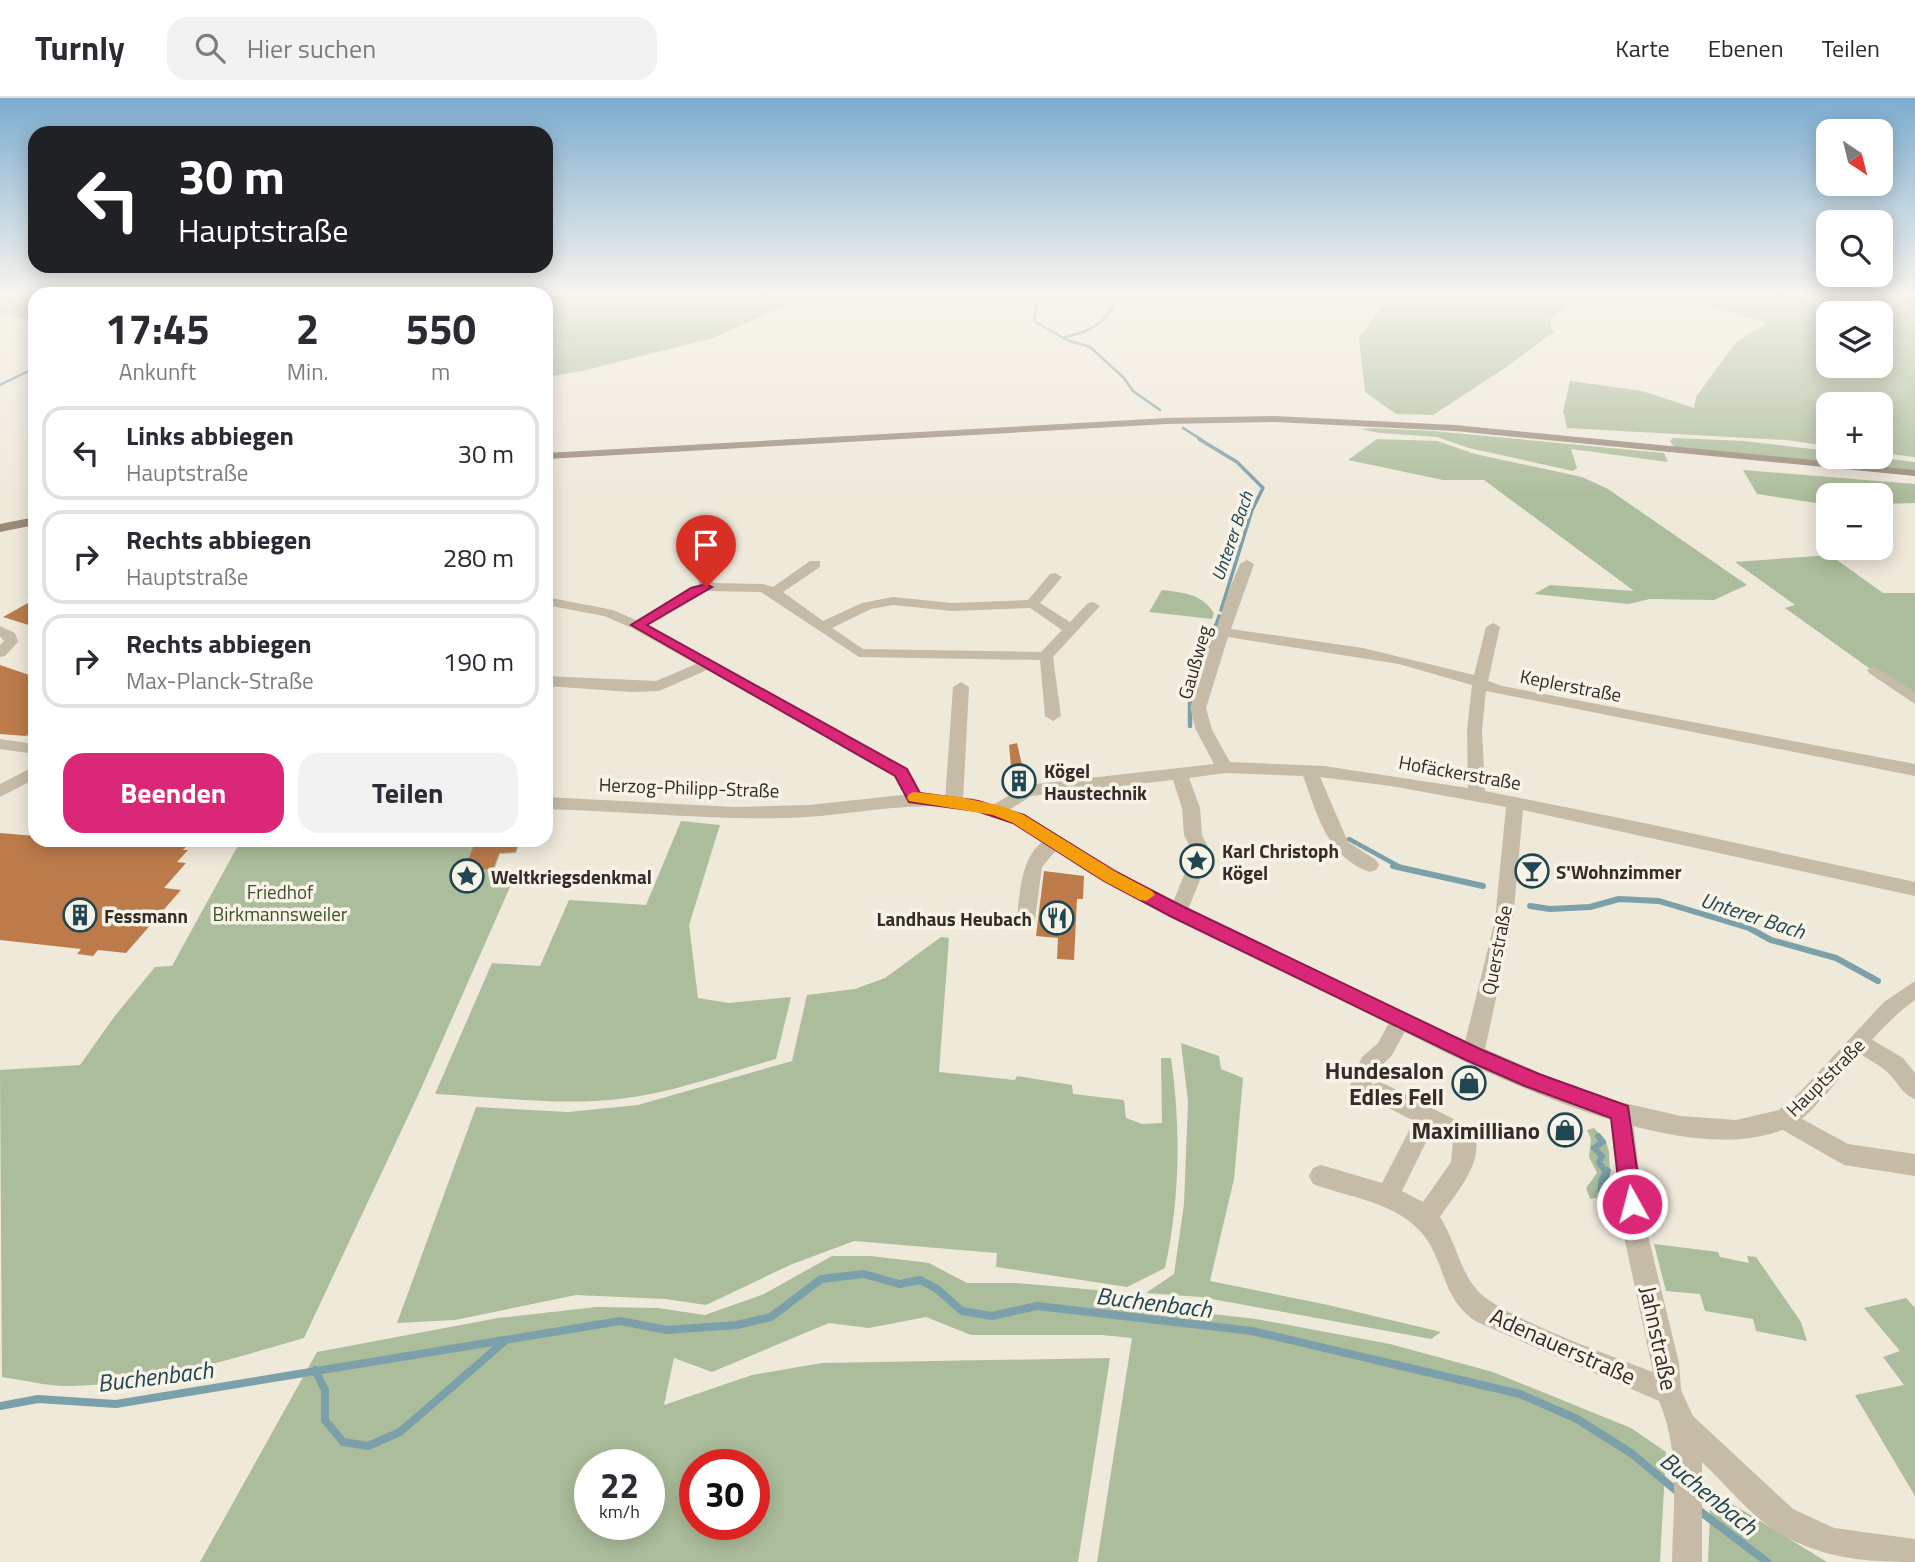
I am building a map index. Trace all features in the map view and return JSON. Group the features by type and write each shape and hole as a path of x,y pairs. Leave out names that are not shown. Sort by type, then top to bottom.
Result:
{"main road":[{"path":"553,456 1153,422 1275,419 1455,428 1915,473"},
{"path":"0,528 28,522"}],"street":[{"path":"706,587 708,538"},
{"path":"774,592 815,564"},
{"name":"Gaußweg","path":"1225,768 1203,730 1198,708 1247,564"},
{"path":"1032,604 1055,577"},
{"path":"638,625 706,587 763,588 774,592 859,653 961,657 1045,656 1093,606"},
{"path":"822,627 880,601 952,607 1032,604 1070,629"},
{"path":"553,602 608,613 638,625 901,772 915,798"},
{"path":"1477,796 1472,751 1478,681 1493,627"},
{"path":"0,630 10,636 10,642 0,653"},
{"name":"Keplerstraße","path":"1222,632 1384,657 1478,681 1498,690 1915,770"},
{"path":"1045,656 1048,661 1053,716"},
{"path":"553,684 659,686 708,664"},
{"path":"1874,670 1915,699"},
{"path":"954,802 961,687"},
{"path":"0,744 28,748"},
{"name":"Hofäckerstraße","path":"996,810 1027,791 1225,768 1256,767 1396,782 1516,803 1648,829 1915,889"},
{"path":"1310,772 1332,831 1342,847 1370,865"},
{"path":"1178,912 1202,853 1193,835 1191,808 1179,774"},
{"path":"0,791 28,776"},
{"name":"Hauptstraße","path":"915,798 996,810 1018,819 1110,877 1473,1054 1532,1080 1621,1113 1701,1130 1753,1129 1784,1119 1802,1104 1890,1010 1915,989"},
{"name":"Herzog-Philipp-Straße","path":"553,803 728,813 807,811 915,798"},
{"name":"Querstraße","path":"1473,1054 1504,920 1516,803"},
{"path":"1027,919 1032,865 1054,842"},
{"path":"1401,1020 1385,1049 1370,1064 1370,1090 1465,1136 1462,1165 1425,1219"},
{"path":"1861,1042 1895,1065 1915,1089"},
{"name":"Jahnstraße","path":"1621,1113 1634,1227 1666,1363 1668,1391 1683,1426 1688,1461 1688,1556"},
{"path":"1387,1198 1427,1117"},
{"path":"1784,1119 1844,1154 1915,1165"},
{"name":"Adenauerstraße","path":"1321,1176 1409,1207 1425,1219 1439,1237 1448,1265 1473,1304 1489,1315 1668,1391"},
{"path":"1683,1426 1783,1519 1833,1542 1915,1554"}],"green space":[{"path":"553,361 620,361 553,376"},
{"path":"1362,361 1514,361 1433,415 1396,414 1365,392"},
{"path":"1722,361 1816,361 1816,378 1893,378 1893,361 1915,361 1915,457 1893,454 1893,392 1816,392 1816,444 1786,440 1567,428 1563,411 1570,381 1642,391 1694,408 1696,397"},
{"path":"1360,429 1433,431 1664,453 1668,462 1571,449 1577,468 1573,471 1469,448 1437,437"},
{"path":"1673,438 1744,441 1816,449 1816,461 1674,447 1670,441"},
{"path":"1377,439 1437,441 1475,454 1582,477 1608,489 1747,585 1714,600 1650,599 1628,604 1534,594 1550,585 1634,591 1484,480 1443,480 1348,460"},
{"path":"1893,459 1915,462 1915,471 1893,469"},
{"path":"1743,470 1915,484 1915,503 1893,504 1893,483 1816,483 1816,503 1757,494"},
{"path":"1816,556 1816,560 1837,560 1883,593 1915,593 1915,701 1785,608 1795,605 1735,562"},
{"path":"1162,590 1198,598 1214,613 1212,619 1149,612"},
{"path":"681,821 720,825 689,925 698,998 729,1003 791,997 776,1059 679,1087 619,1099 550,1101 435,1094 492,963 540,966 569,900 646,905"},
{"name":"Friedhof Birkmannsweiler","path":"237,847 518,847 516,853 500,854 491,878 514,878 420,1091 304,1338 189,1370 131,1381 63,1386 2,1377 0,1070 80,1065 114,1017 155,967 172,966"},
{"path":"941,937 949,938 939,1072 1015,1080 1017,1076 1072,1085 1073,1094 1124,1100 1126,1118 1142,1124 1162,1123 1161,1058 1171,1058 1177,1163 1174,1216 1165,1268 1127,1287 996,1267 997,1253 854,1241 790,1265 706,1305 665,1299 576,1295 455,1320 397,1323 476,1107 568,1112 638,1105 792,1061 807,995 855,989 885,978"},
{"path":"1181,1043 1219,1056 1221,1069 1243,1078 1234,1179 1210,1281 1441,1332 1431,1339 1201,1297 1146,1293 1174,1274 1184,1204 1188,1102"},
{"path":"1594,1128 1606,1141 1609,1152 1611,1203 1602,1203 1600,1197 1590,1199 1586,1188 1597,1173 1589,1157 1591,1139 1587,1130"},
{"path":"1654,1244 1718,1252 1720,1257 1749,1263 1747,1256 1756,1257 1801,1322 1807,1341 1756,1331 1753,1319 1705,1311 1700,1294 1666,1291"},
{"path":"832,1256 871,1256 929,1263 967,1283 1015,1283 1097,1290 1117,1303 1256,1319 1390,1344 1493,1372 1631,1428 1666,1452 1660,1562 1097,1562 1132,1338 1102,1335 971,1335 926,1317 869,1328 829,1323 712,1372 674,1358 664,1405 752,1375 822,1363 1110,1358 1078,1562 200,1562 317,1352 498,1318 596,1307 658,1308 705,1315 764,1294"},
{"path":"1906,1298 1915,1308 1915,1496 1855,1395 1904,1385 1883,1357 1900,1351 1864,1308"},
{"path":"1711,1491 1827,1562 1708,1562"}],"building":[{"path":"28,603 28,625 3,617"},
{"path":"0,665 28,675 28,735 0,734"},
{"path":"1017,743 1026,783 1013,787 1009,745"},
{"name":"Fessmann","path":"0,833 28,835 28,847 186,847 183,850 188,850 177,862 186,863 164,888 181,890 126,953 98,950 93,956 77,954 81,949 0,940"},
{"path":"473,847 517,847 515,852 499,853 493,869 464,870"},
{"name":"S'Wohnzimmer","path":"1523,855 1544,861 1542,882 1520,876"},
{"name":"Landhaus Heubach","path":"1044,871 1084,876 1083,899 1077,899 1074,960 1057,959 1058,938 1036,936"}],"waterway":[{"name":"Unterer Bach","path":"1106,361 1124,378 1133,391 1160,410"},
{"path":"0,385 28,371"},
{"name":"Unterer Bach","path":"1183,428 1202,440"},
{"name":"Unterer Bach","path":"1199,439 1237,462 1263,488 1252,510 1221,610"},
{"name":"Unterer Bach","path":"1215,628 1219,616"},
{"name":"Unterer Bach","path":"1194,670 1212,639 1216,626"},
{"name":"Unterer Bach","path":"1190,682 1190,726"},
{"name":"Unterer Bach","path":"1349,839 1400,867"},
{"name":"Unterer Bach","path":"1393,866 1483,886"},
{"name":"Unterer Bach","path":"1530,906 1550,909 1590,907 1619,899 1659,901 1749,928 1771,940 1836,958 1878,981"},
{"path":"1598,1136 1603,1142 1594,1148 1602,1156 1599,1163 1606,1172"},
{"path":"1602,1192 1602,1181 1606,1172"},
{"name":"Buchenbach","path":"316,1371 620,1321 667,1330 737,1325 771,1317 821,1279 864,1274 899,1284 920,1280 937,1289 962,1311 992,1316 1037,1306 1252,1331 1520,1394 1577,1419 1631,1453 1679,1493"},
{"name":"Buchenbach","path":"316,1371 325,1390 325,1420 343,1442 368,1446 400,1432 506,1340"},
{"name":"Buchenbach","path":"0,1406 38,1399 116,1404 316,1371"},
{"name":"Buchenbach","path":"1697,1509 1767,1562"}],"slow traffic":[{"path":"914,798 959,802 996,810 1018,819 1110,877 1146,895"}],"place":[{"name":"Kögel Haustechnik","path":"1019,781"},
{"name":"Karl Christoph Kögel","path":"1197,861"},
{"name":"S'Wohnzimmer","path":"1532,871"},
{"name":"Weltkriegsdenkmal","path":"467,876"},
{"name":"Fessmann","path":"80,915"},
{"name":"Landhaus Heubach","path":"1057,918"},
{"name":"Hundesalon Edles Fell","path":"1469,1083"},
{"name":"Maximilliano","path":"1565,1130"}],"route":[{"path":"706,587 638,625 901,772 915,798 978,806 1018,819 1110,877 1178,912 1473,1054 1532,1080 1621,1113 1632,1204"}]}
